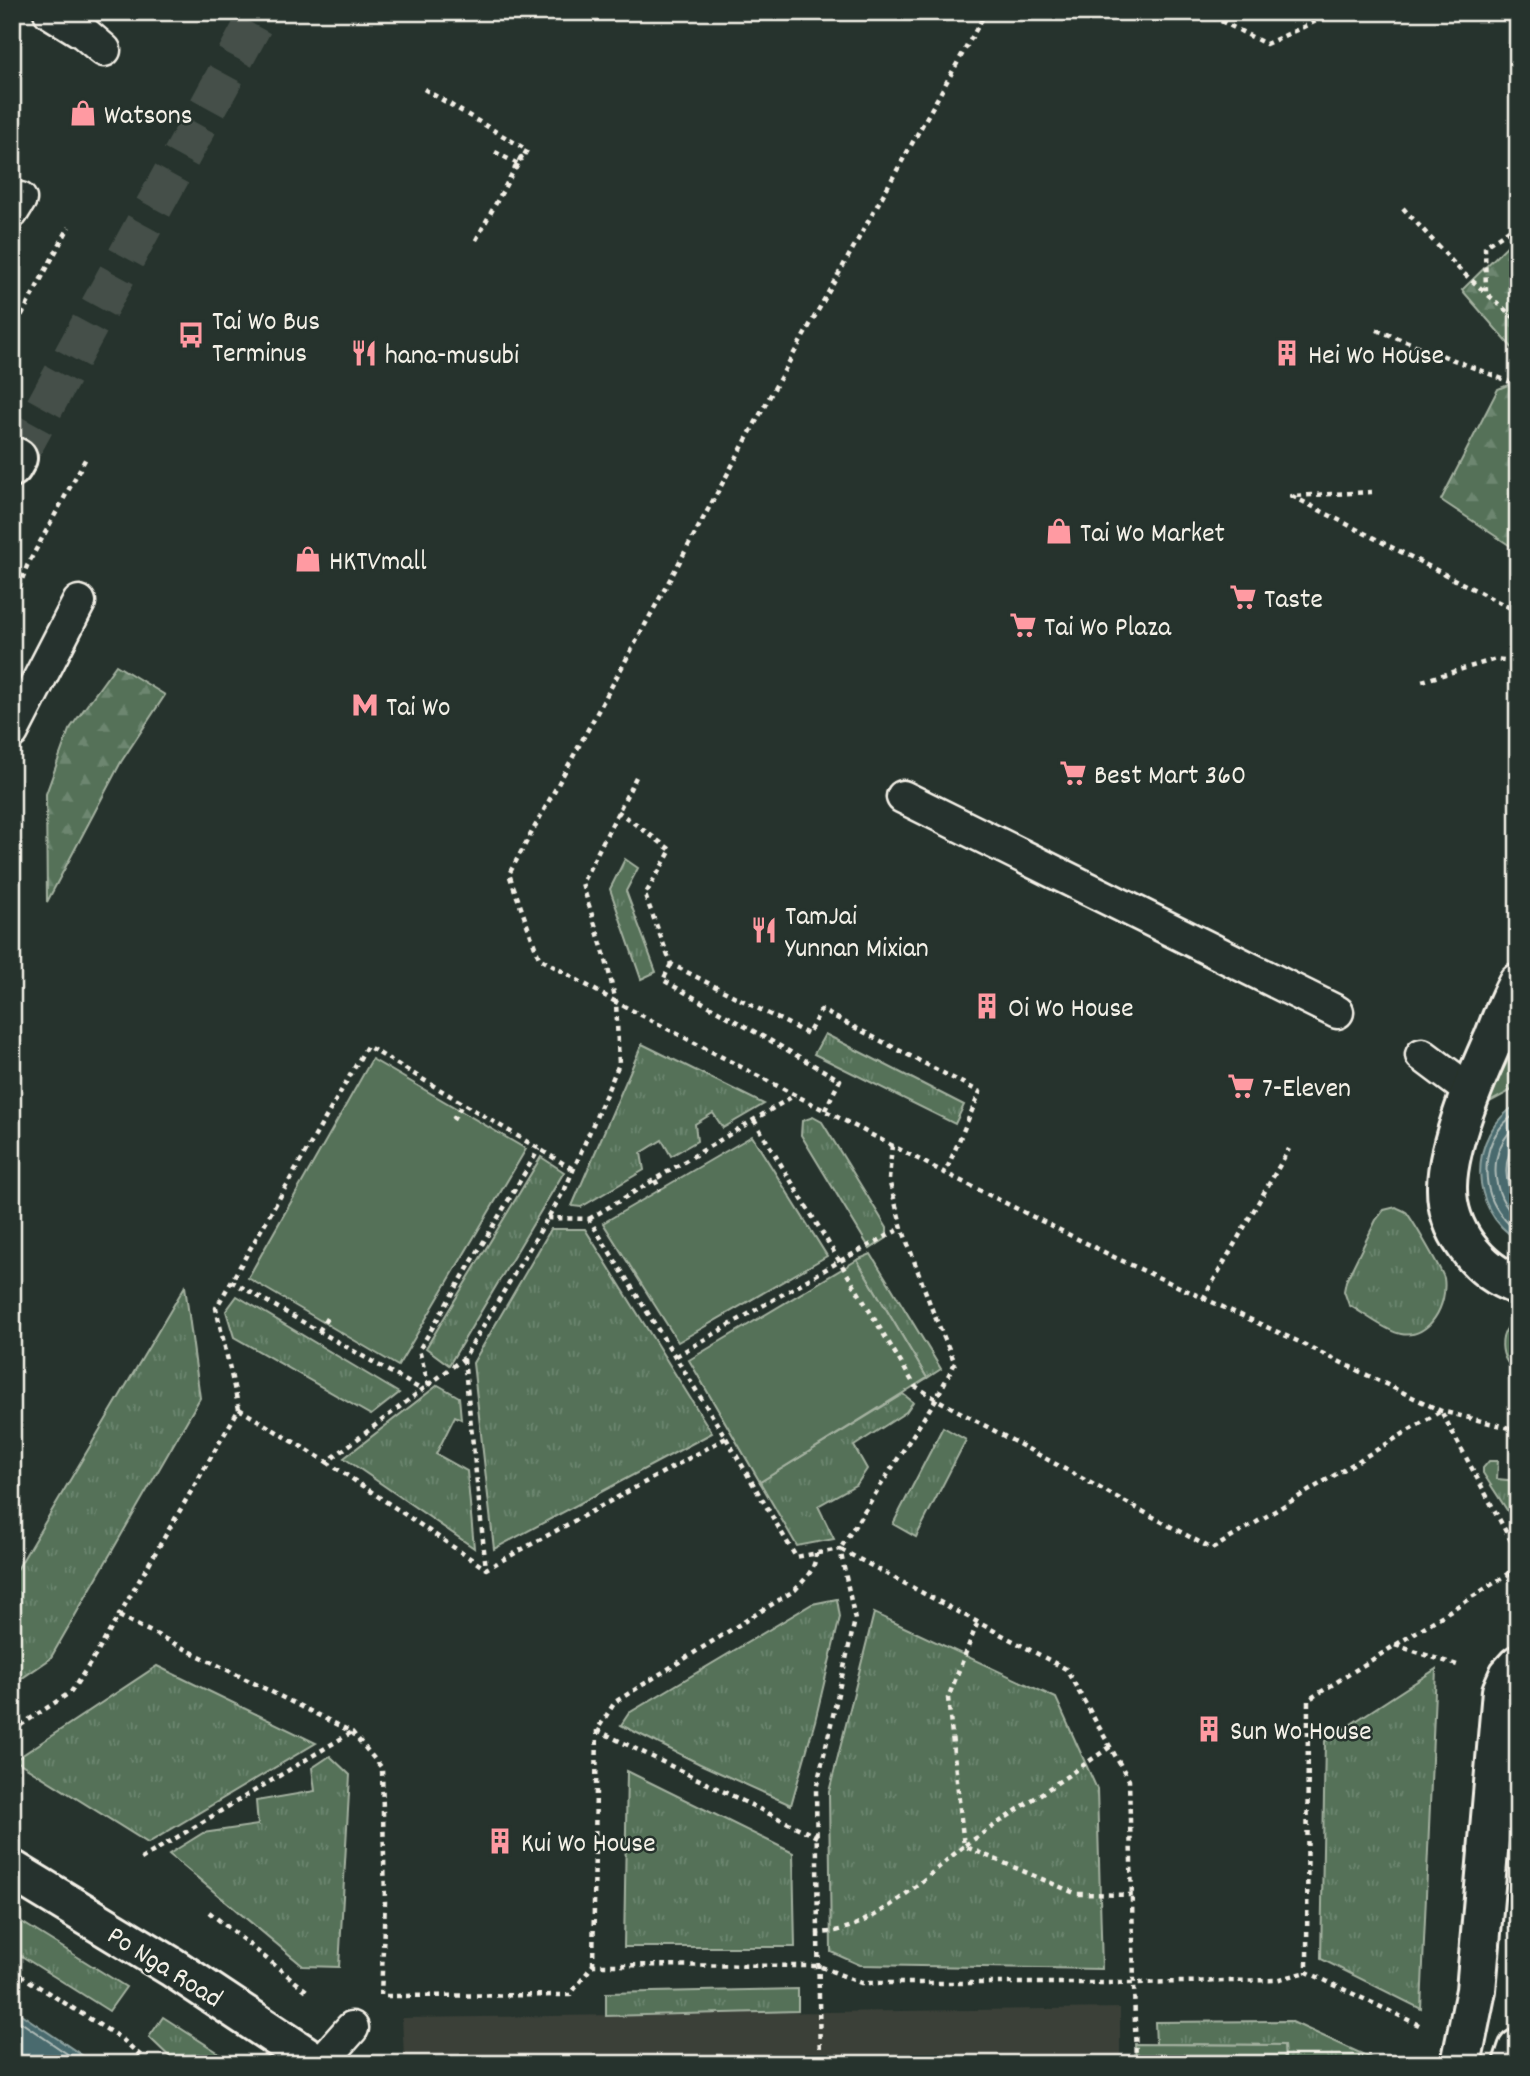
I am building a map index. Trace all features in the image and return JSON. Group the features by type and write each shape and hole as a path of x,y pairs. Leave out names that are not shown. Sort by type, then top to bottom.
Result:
{"street":[{"path":"1518,984 1470,1091 1451,1158 1447,1186 1450,1215 1467,1248 1492,1271 1518,1284"},
{"path":"1461,2064 1476,1990 1502,1691 1509,1675 1518,1665"},
{"name":"Po Nga Road","path":"12,1870 172,1967 319,2064"},
{"path":"1513,2064 1518,2049"}],"lane":[{"path":"50,12 84,33 104,50"},
{"path":"12,732 79,602"},
{"path":"903,797 1337,1012"},
{"path":"1422,1055 1470,1091"},
{"path":"319,2064 352,2028"}],"path":[{"path":"986,12 775,387 509,874 539,958 616,1002 945,1173 1203,1299 1441,1411 1518,1430"},
{"path":"1203,12 1266,44 1336,12"},
{"path":"424,89 527,150 476,240"},
{"path":"495,152 517,166"},
{"path":"517,166 521,157"},
{"path":"509,180 506,179 513,165 517,166"},
{"path":"1403,208 1461,271 1518,321"},
{"path":"1486,293 1485,246 1518,224"},
{"path":"12,333 69,227"},
{"path":"1377,330 1518,385"},
{"path":"12,607 27,566 87,456"},
{"path":"1371,492 1292,496 1518,612"},
{"path":"1422,681 1496,659 1518,663"},
{"path":"327,1462 464,1358 571,1174 619,1064 616,1002 582,883 636,777"},
{"path":"617,811 671,850 645,895 671,964 808,1034 821,1010 980,1092 945,1173"},
{"path":"671,964 663,980 840,1080 825,1110"},
{"path":"12,1731 71,1692 119,1616 239,1409 216,1308 367,1046 571,1168 571,1174"},
{"path":"547,1218 589,1219 795,1095"},
{"path":"453,1120 463,1103"},
{"path":"754,1120 915,1386 1212,1549 1441,1411"},
{"path":"820,2064 816,1789 855,1619 840,1549 936,1399 955,1363 902,1228 889,1180 892,1145"},
{"path":"429,1386 419,1350 539,1149"},
{"path":"1203,1299 1289,1149"},
{"path":"656,1181 660,1190"},
{"path":"589,1219 676,1356 796,1557 840,1549 1066,1669 1129,1780 1136,2064"},
{"path":"676,1356 902,1228"},
{"path":"231,1281 422,1390"},
{"path":"319,1331 327,1318"},
{"path":"464,1358 486,1569"},
{"path":"239,1409 327,1462 486,1569"},
{"path":"1441,1411 1518,1555"},
{"path":"486,1569 726,1438"},
{"path":"119,1616 352,1732 382,1768 385,1902 381,1996 570,1995 593,1965 597,1730 615,1702 795,1590 811,1573 816,1553"},
{"path":"1307,1972 1308,1700 1518,1568"},
{"path":"964,1846 947,1699 977,1624"},
{"path":"1394,1645 1466,1668"},
{"path":"597,1730 817,1837"},
{"path":"141,1859 352,1732"},
{"path":"818,1933 830,1933 878,1914 964,1846 1110,1747"},
{"path":"964,1846 1077,1894 1133,1895"},
{"path":"209,1912 308,1992"},
{"path":"593,1965 820,1966 861,1983 1276,1980 1307,1972 1424,2028"},
{"path":"12,1970 122,2039 150,2064"}],"shaded area":[{"path":"1120,2008 1120,2064 411,2064 404,2057 402,2018"}],"green space":[{"path":"1518,235 1518,337 1514,350 1462,290"},
{"path":"1518,381 1518,551 1441,500 1498,389"},
{"path":"116,665 165,695 121,762 47,902 46,794 69,730"},
{"path":"625,859 638,868 626,891 656,972 641,979 610,889"},
{"path":"825,1034 964,1105 955,1124 814,1054"},
{"path":"1518,1040 1518,1087 1486,1104"},
{"path":"642,1044 764,1104 723,1128 713,1113 695,1124 697,1141 671,1156 662,1140 641,1153 644,1170 581,1207 572,1206"},
{"path":"372,1059 526,1149 398,1366 248,1278"},
{"path":"813,1117 822,1122 887,1228 887,1238 870,1249 801,1135 802,1121"},
{"path":"752,1136 827,1256 678,1342 603,1223"},
{"path":"541,1157 564,1172 449,1365 426,1348"},
{"path":"1396,1207 1409,1216 1444,1278 1443,1298 1435,1318 1421,1331 1411,1334 1389,1330 1349,1305 1344,1291 1346,1281 1376,1220 1384,1210"},
{"path":"551,1229 585,1229 712,1433 494,1549 473,1363"},
{"path":"871,1254 941,1369 927,1378 857,1260"},
{"path":"857,1260 927,1378 760,1482 689,1360"},
{"path":"185,1286 200,1398 50,1659 12,1685 12,1578"},
{"path":"237,1296 399,1393 371,1415 234,1337 226,1311"},
{"path":"1518,1318 1518,1373 1506,1360 1502,1346 1506,1331"},
{"path":"438,1385 459,1397 461,1419 455,1416 436,1454 467,1471 474,1548 344,1458"},
{"path":"903,1394 913,1402 906,1412 854,1446 867,1469 857,1484 818,1506 834,1539 797,1546 760,1482"},
{"path":"943,1427 966,1440 916,1537 893,1524"},
{"path":"1489,1461 1498,1461 1497,1479 1518,1481 1518,1527 1483,1473 1483,1468"},
{"path":"837,1599 840,1617 791,1805 621,1725 629,1713 812,1604"},
{"path":"874,1613 1056,1698 1097,1789 1102,1969 860,1965 831,1952 829,1792"},
{"path":"157,1666 316,1743 148,1843 15,1760"},
{"path":"1436,1669 1421,2009 1321,1959 1325,1741"},
{"path":"330,1756 350,1775 339,1967 303,1966 169,1854 203,1833 258,1825 256,1801 315,1791 312,1768"},
{"path":"627,1771 793,1853 795,1947 624,1947"},
{"path":"12,1916 126,1987 109,2011 12,1950"},
{"path":"798,1989 798,2011 606,2016 606,1993"},
{"path":"163,2017 236,2064 177,2064 149,2037"},
{"path":"1290,2021 1384,2064 1285,2064 1284,2045 1156,2044 1155,2022"},
{"path":"1135,2044 1284,2045 1285,2064 1136,2064"}],"water":[{"path":"1518,1104 1518,1240 1502,1227 1490,1210 1483,1192 1480,1172 1482,1152 1489,1134 1501,1117"},
{"path":"12,2008 95,2064 12,2064"}],"tunnel":[{"path":"17,458 260,12"}],"place":[{"name":"Watsons","path":"83,113"},
{"name":"Tai Wo Bus Terminus","path":"191,335"},
{"name":"hana-musubi","path":"364,353"},
{"name":"Hei Wo House","path":"1287,353"},
{"name":"Tai Wo Market","path":"1059,531"},
{"name":"HKTVmall","path":"308,559"},
{"name":"Taste","path":"1243,597"},
{"name":"Tai Wo Plaza","path":"1023,625"},
{"name":"Tai Wo","path":"365,705"},
{"name":"Best Mart 360","path":"1073,773"},
{"name":"TamJai Yunnan Mixian","path":"764,930"},
{"name":"Oi Wo House","path":"987,1006"},
{"name":"7-Eleven","path":"1241,1086"},
{"name":"Sun Wo House","path":"1209,1729"},
{"name":"Kui Wo House","path":"500,1841"}]}
